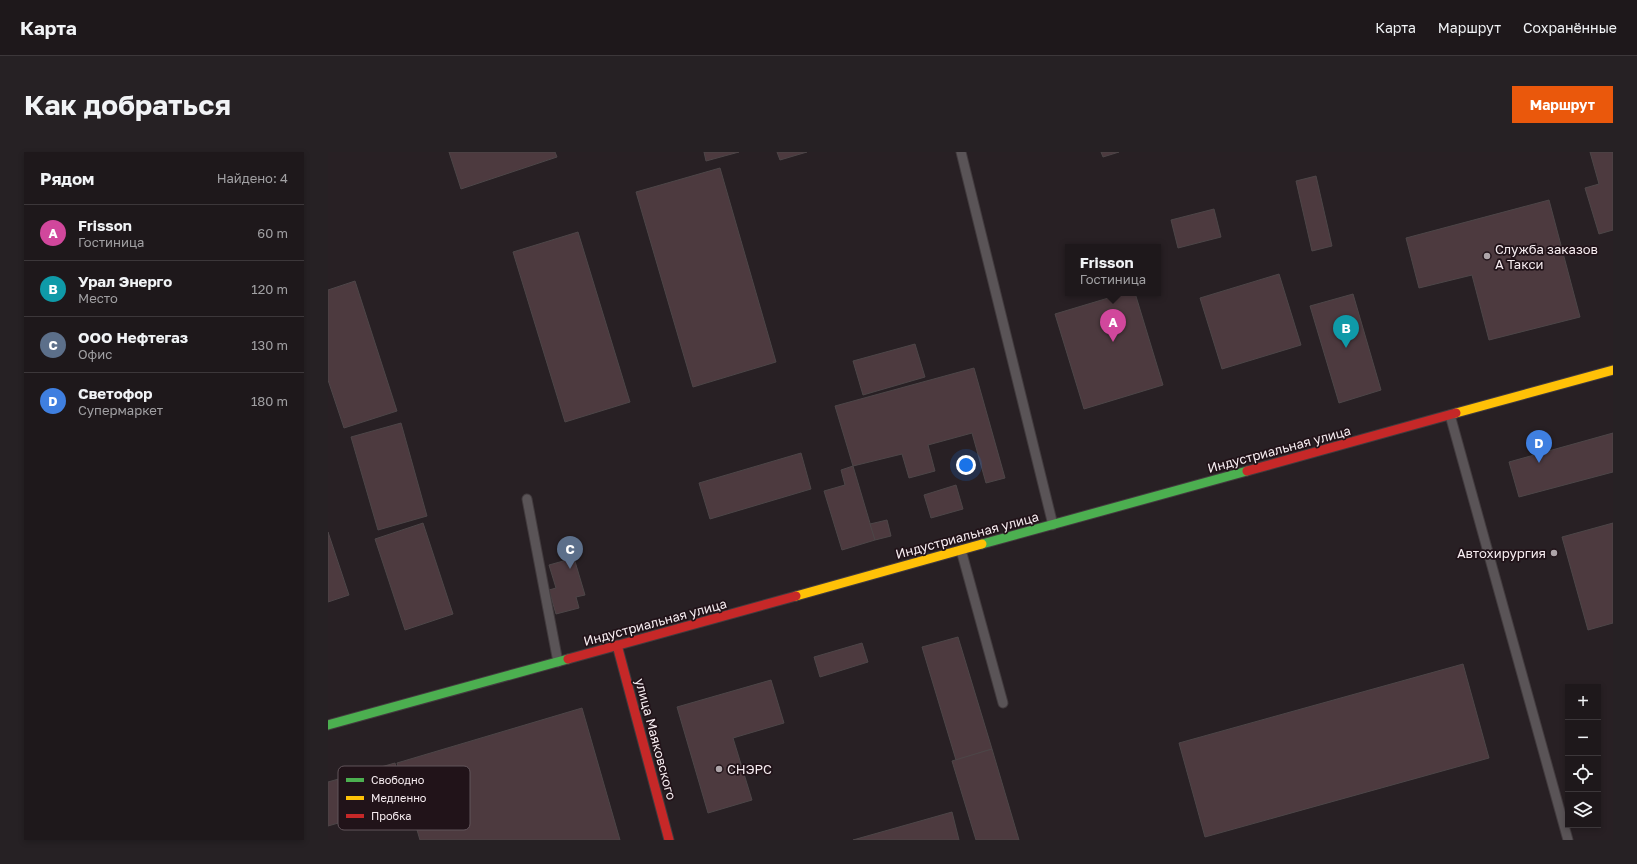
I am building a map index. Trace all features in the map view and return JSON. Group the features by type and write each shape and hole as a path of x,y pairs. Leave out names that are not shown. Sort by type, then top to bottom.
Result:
{"street":[{"name":"Индустриальная улица","path":"328,725 1613,370"},
{"name":"улица Маяковского","path":"617,645 669,840"}],"lane":[{"path":"961,152 1053,525"},
{"path":"1450,415 1568,840"},
{"path":"527,499 558,662"},
{"path":"961,550 1003,703"}],"building":[{"path":"449,152 555,152 557,157 461,189"},
{"path":"704,152 739,152 706,161"},
{"path":"777,152 807,152 780,160"},
{"path":"1101,152 1119,152 1103,157"},
{"path":"1590,152 1613,152 1613,230 1599,234 1585,188 1599,184"},
{"path":"720,168 776,362 693,387 636,192"},
{"path":"1316,176 1332,246 1312,251 1296,181"},
{"name":"Служба заказов А Такси","path":"1549,200 1580,317 1489,340 1472,275 1419,288 1406,238"},
{"path":"1214,209 1221,237 1178,248 1171,220"},
{"path":"578,232 630,402 565,422 513,252"},
{"path":"1279,274 1301,345 1222,369 1200,298"},
{"path":"355,281 397,411 344,428 328,380 328,290"},
{"path":"1353,294 1381,390 1339,403 1310,306"},
{"path":"1115,296 1136,296 1163,385 1084,409 1055,314"},
{"path":"915,344 925,377 863,395 853,361"},
{"path":"974,368 1005,478 986,483 972,433 928,445 935,471 909,478 902,454 853,466 835,406"},
{"path":"401,423 427,516 378,530 351,437"},
{"path":"1613,433 1613,472 1519,497 1509,462"},
{"path":"801,453 811,489 710,519 699,483"},
{"path":"853,466 875,540 842,550 824,491 845,485 841,470"},
{"path":"956,485 963,509 931,518 924,495"},
{"path":"887,520 891,536 875,540 870,524"},
{"path":"423,523 453,614 405,630 375,539"},
{"path":"1613,523 1613,623 1588,630 1562,537"},
{"path":"328,532 349,595 328,602"},
{"path":"574,558 585,595 576,597 579,608 556,614 549,590 556,588 549,565"},
{"path":"958,637 992,749 956,760 922,647"},
{"path":"862,643 868,662 820,677 814,657"},
{"path":"1463,664 1489,758 1205,837 1179,743"},
{"name":"СНЭРС","path":"771,680 784,723 733,738 752,800 708,813 677,707"},
{"path":"582,708 620,840 420,840 417,830 470,830 470,766 398,766 397,763"},
{"path":"992,749 1019,840 976,840 952,761"},
{"path":"395,763 396,766 384,766"},
{"path":"338,779 338,823 328,826 328,782"},
{"path":"952,812 959,840 853,840"}],"traffic: fast":[{"path":"982,544 1247,471"},
{"path":"328,725 568,659"}],"traffic: slow":[{"path":"1456,413 1613,370"},
{"path":"796,596 982,544"}],"traffic: jam":[{"path":"1247,471 1456,413"},
{"path":"568,659 796,596"},
{"path":"617,645 669,840"}],"place":[{"name":"Служба заказов А Такси","path":"1487,256"},
{"name":"Frisson","path":"1113,342"},
{"name":"Урал Энерго","path":"1346,348"},
{"name":"Светофор","path":"1539,463"},
{"name":"Автохирургия","path":"1554,553"},
{"name":"ООО Нефтегаз","path":"570,569"},
{"name":"СНЭРС","path":"719,769"}]}
